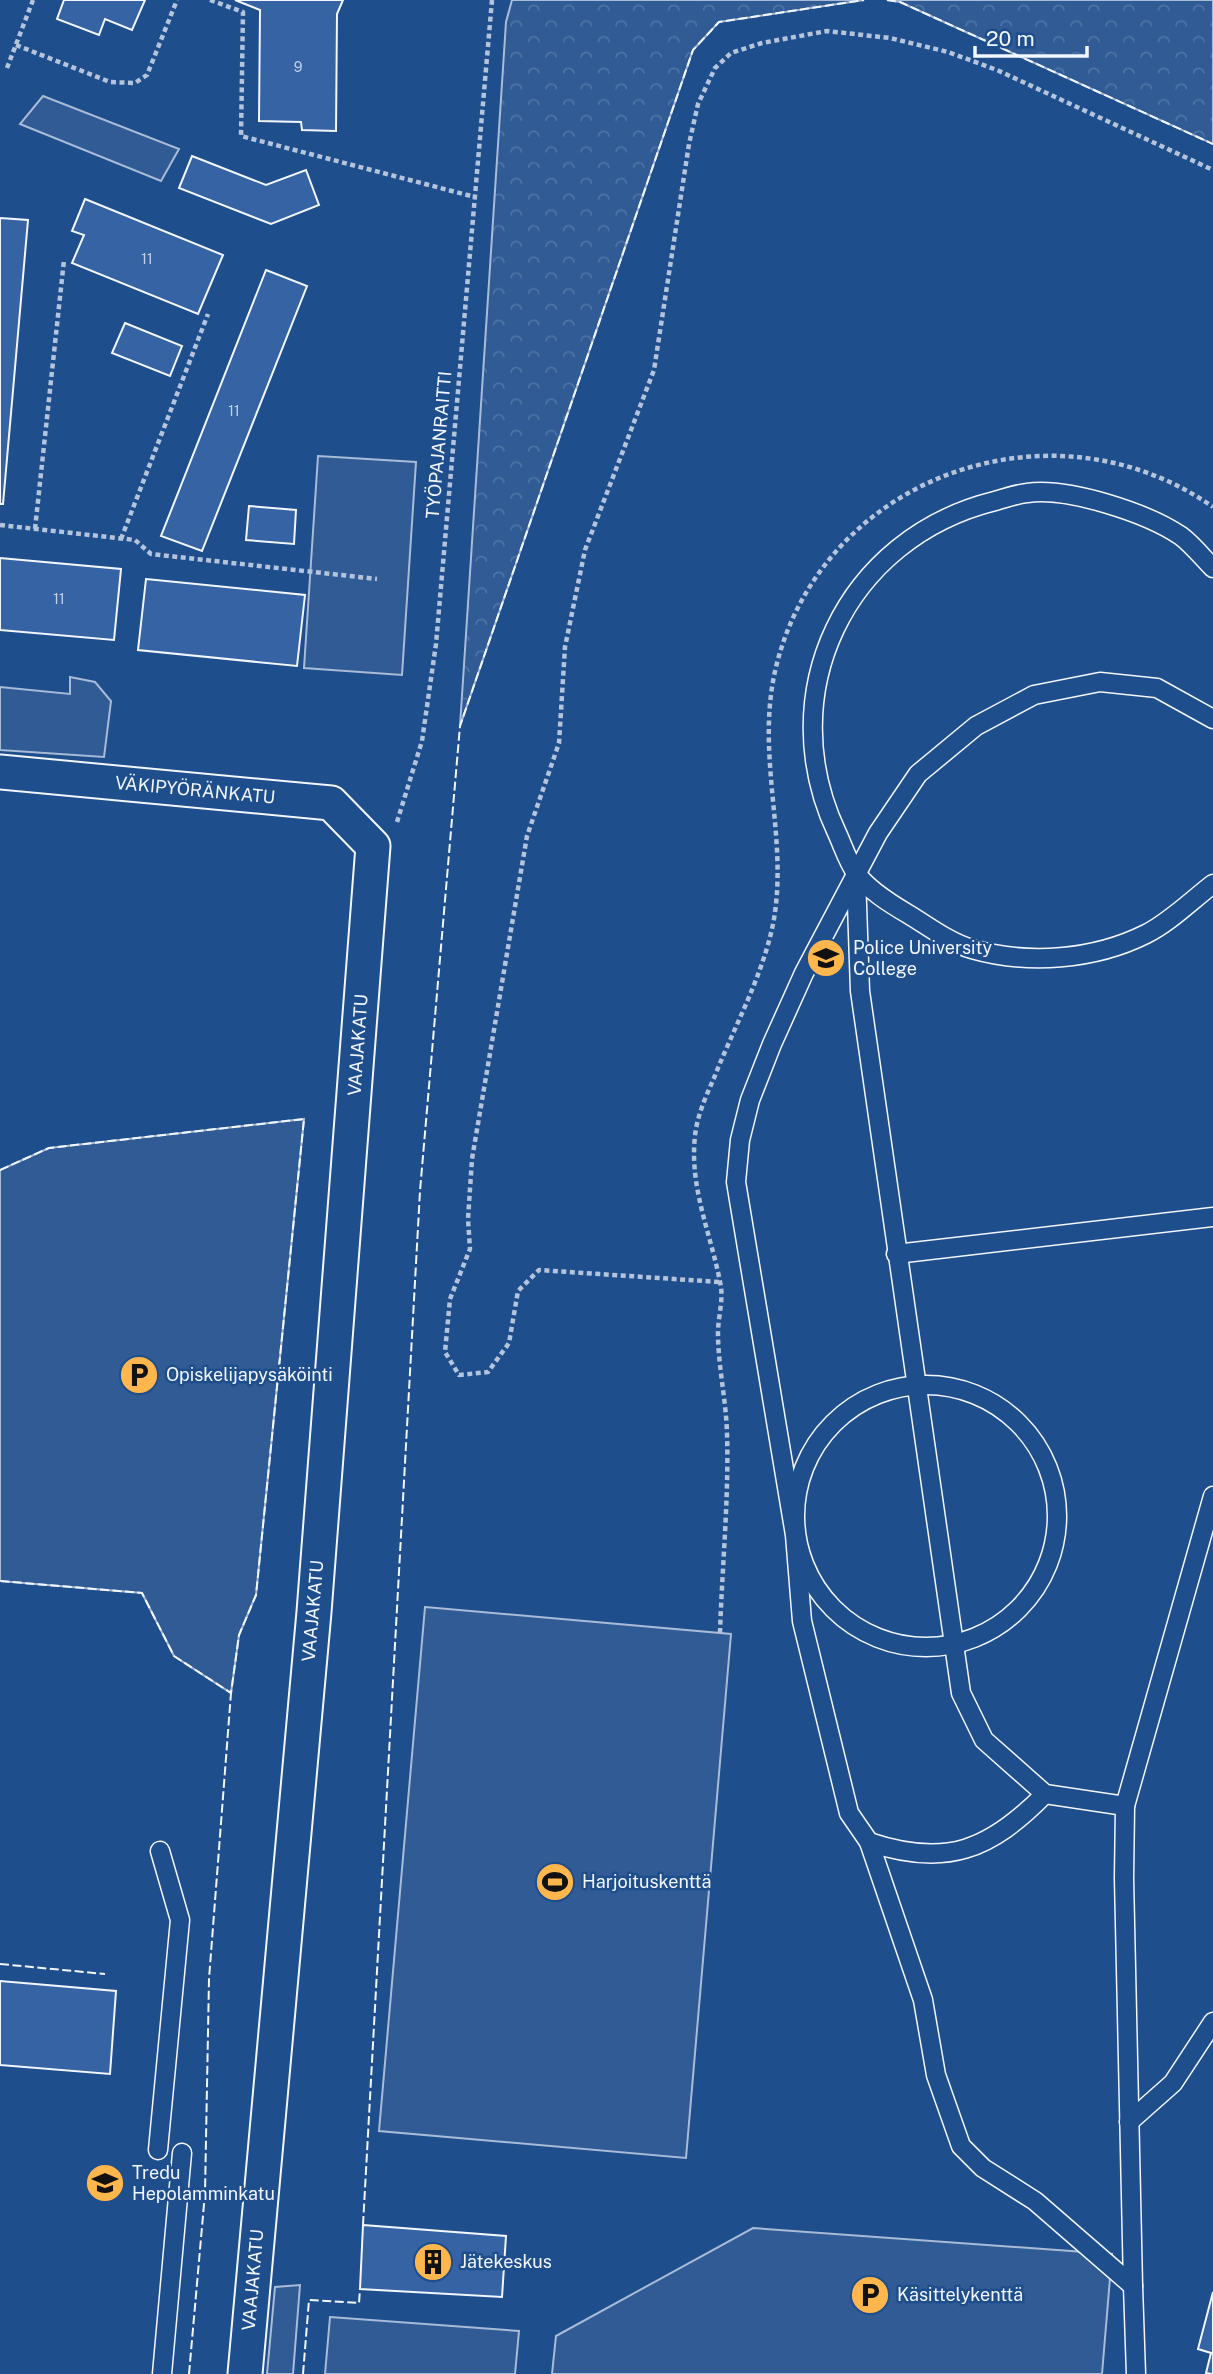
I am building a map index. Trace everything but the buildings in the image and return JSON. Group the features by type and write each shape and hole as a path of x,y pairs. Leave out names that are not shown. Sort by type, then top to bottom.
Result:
{"street":[{"name":"VÄKIPYÖRÄNKATU","path":"0,772 331,803 373,846"},
{"name":"VAAJAKATU","path":"245,2374 314,1612 373,846"}],"lane":[{"path":"1125,1806 1045,1794 984,1740 961,1693 917,1383 895,1254 860,991 856,874 826,806 816,771 810,722 822,663 843,610 871,571 934,524 981,504 1030,492 1093,499 1138,515 1181,537 1213,568"},
{"path":"1133,2286 1035,2201 983,2168 961,2146 936,2076 923,2000 869,1842 849,1812 802,1621 795,1535 736,1182 740,1140 750,1100 804,973 878,833 918,774 975,726 1034,695 1100,682 1157,688 1213,719"},
{"path":"856,874 888,902 971,949 1037,958 1098,953 1148,934 1213,884"},
{"path":"895,1254 1213,1217"},
{"path":"917,1383 957,1387 1004,1408 1040,1446 1058,1497 1054,1551 1032,1597 999,1627 953,1646 899,1646 850,1625 815,1588 795,1535 798,1483 818,1440 856,1404 884,1390 917,1383"},
{"path":"1136,2374 1124,1878 1125,1806 1213,1496"},
{"path":"869,1842 901,1853 933,1856 976,1845 1015,1825 1045,1794"},
{"path":"158,2150 180,1920 160,1851"},
{"path":"1129,2122 1173,2084 1213,2022"},
{"path":"162,2374 182,2153"}],"path":[{"path":"6,68 33,0"},
{"path":"16,45 110,82 122,85 135,83 147,75 177,0"},
{"path":"210,0 243,12 241,136 475,197"},
{"name":"TYÖPAJANRAITTI","path":"373,846 395,831 422,741 436,644 492,0"},
{"path":"719,1282 540,1270 518,1291 509,1343 488,1372 459,1375 445,1352 450,1299 470,1248 468,1219 472,1159 527,836 559,743 565,647 585,550 654,370 689,144 698,104 715,68 732,53 762,43 827,31 890,38 948,52 997,70 1213,170"},
{"path":"35,529 64,260"},
{"path":"121,539 208,314"},
{"path":"0,526 135,540 151,554 377,579"}],"shaded area":[{"path":"43,96 179,149 161,181 20,124"},
{"path":"318,456 416,462 402,675 304,668"},
{"path":"70,677 95,682 111,701 104,757 0,750 0,687 70,694"},
{"name":"Opiskelijapysäköinti","path":"304,1119 256,1595 239,1635 231,1693 174,1656 142,1593 0,1581 0,1170 49,1148"},
{"name":"Harjoituskenttä","path":"425,1607 731,1634 686,2158 379,2131"},
{"name":"Käsittelykenttä","path":"753,2228 1112,2254 1102,2374 552,2374 556,2336"},
{"path":"300,2285 293,2374 267,2374 275,2287"},
{"path":"330,2317 519,2331 515,2374 325,2374"}],"green space":[{"path":"512,0 864,0 719,22 693,50 460,726 506,22"},
{"path":"887,0 1213,0 1213,144 900,2"}],"fence":[{"path":"363,2225 420,1191 460,726 693,50 719,22 864,0"},
{"path":"887,0 900,2 1213,144"},
{"path":"0,1170 49,1148 304,1119 256,1595 239,1635 231,1693 174,1656 142,1593 0,1581"},
{"path":"189,2374 205,2193 209,1979 231,1693"},
{"path":"0,1964 105,1974"},
{"path":"303,2374 309,2300 359,2303 360,2289"}],"place":[{"name":"Police University College","path":"826,958"},
{"name":"Opiskelijapysäköinti","path":"139,1375"},
{"name":"Harjoituskenttä","path":"555,1882"},
{"name":"Tredu Hepolamminkatu","path":"105,2183"},
{"name":"Jätekeskus","path":"433,2262"},
{"name":"Käsittelykenttä","path":"870,2295"}]}
